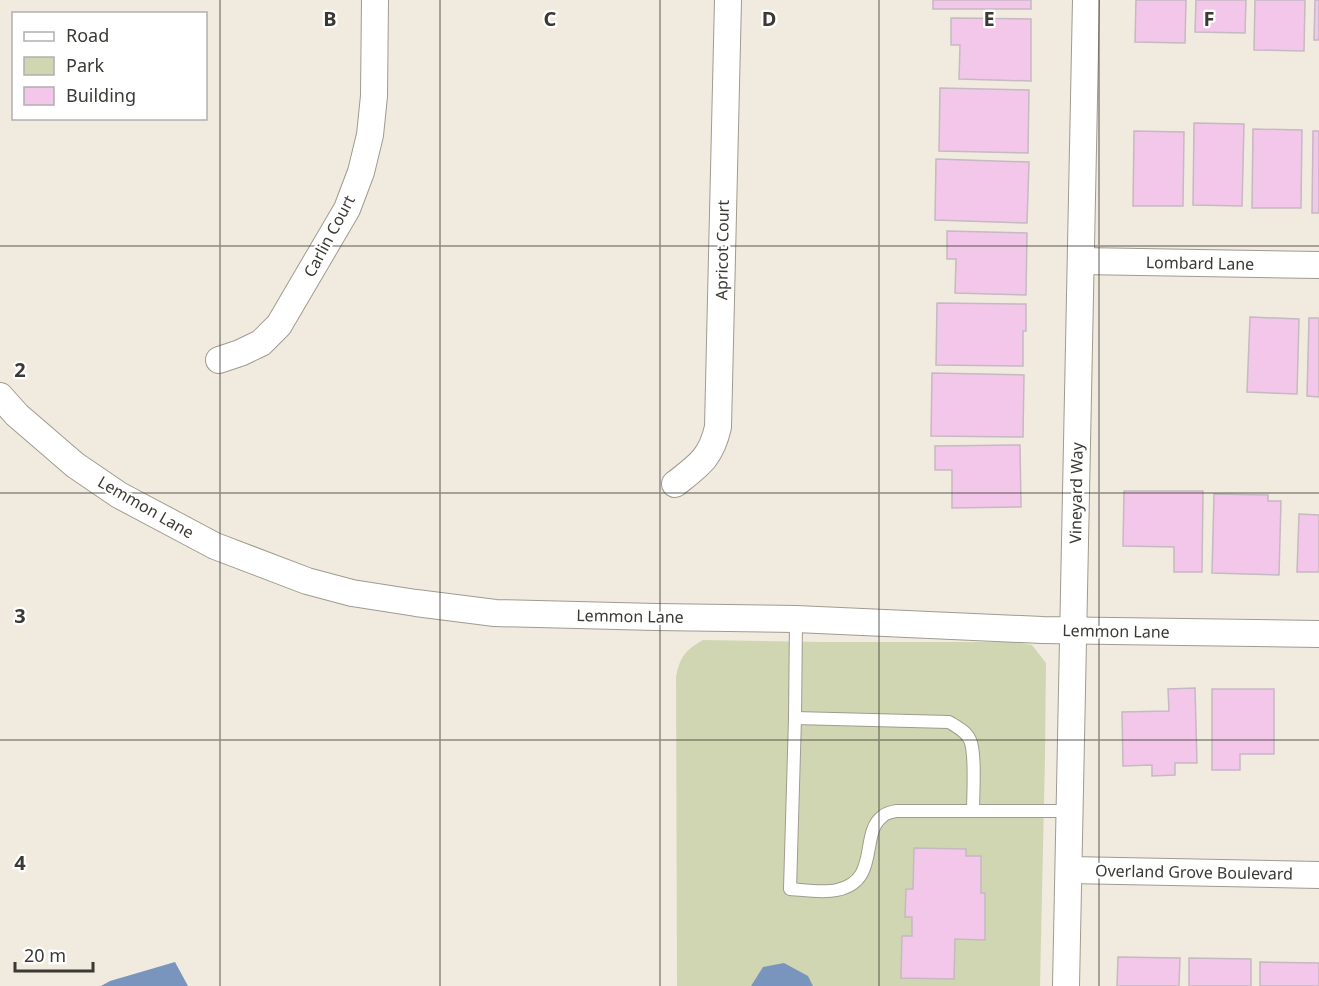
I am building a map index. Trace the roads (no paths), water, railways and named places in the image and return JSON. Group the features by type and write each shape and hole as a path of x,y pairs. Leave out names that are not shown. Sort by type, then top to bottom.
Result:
{"street":[{"name":"Carlin Court","path":"219,360 261,343 279,325 347,209 361,172 370,135 374,96 375,0"},
{"name":"Apricot Court","path":"675,484 706,457 714,444 718,427 728,0"},
{"name":"Vineyard Way","path":"1066,986 1086,0"},
{"name":"Lombard Lane","path":"1081,261 1319,265"},
{"name":"Lemmon Lane","path":"0,396 17,415 75,465 119,495 215,546 307,581 362,594 495,613 796,619 1074,630 1319,634"},
{"name":"Overland Grove Boulevard","path":"1069,870 1319,875"}],"lane":[{"path":"796,619 790,889 835,891 849,886 861,875 868,858 874,827 882,816 896,811 1070,811"},
{"path":"795,718 949,722 963,731 970,740 973,753 973,811"}],"water":[{"path":"175,962 188,986 101,986 110,981"},
{"path":"784,963 808,976 813,986 751,986 763,967"}]}
